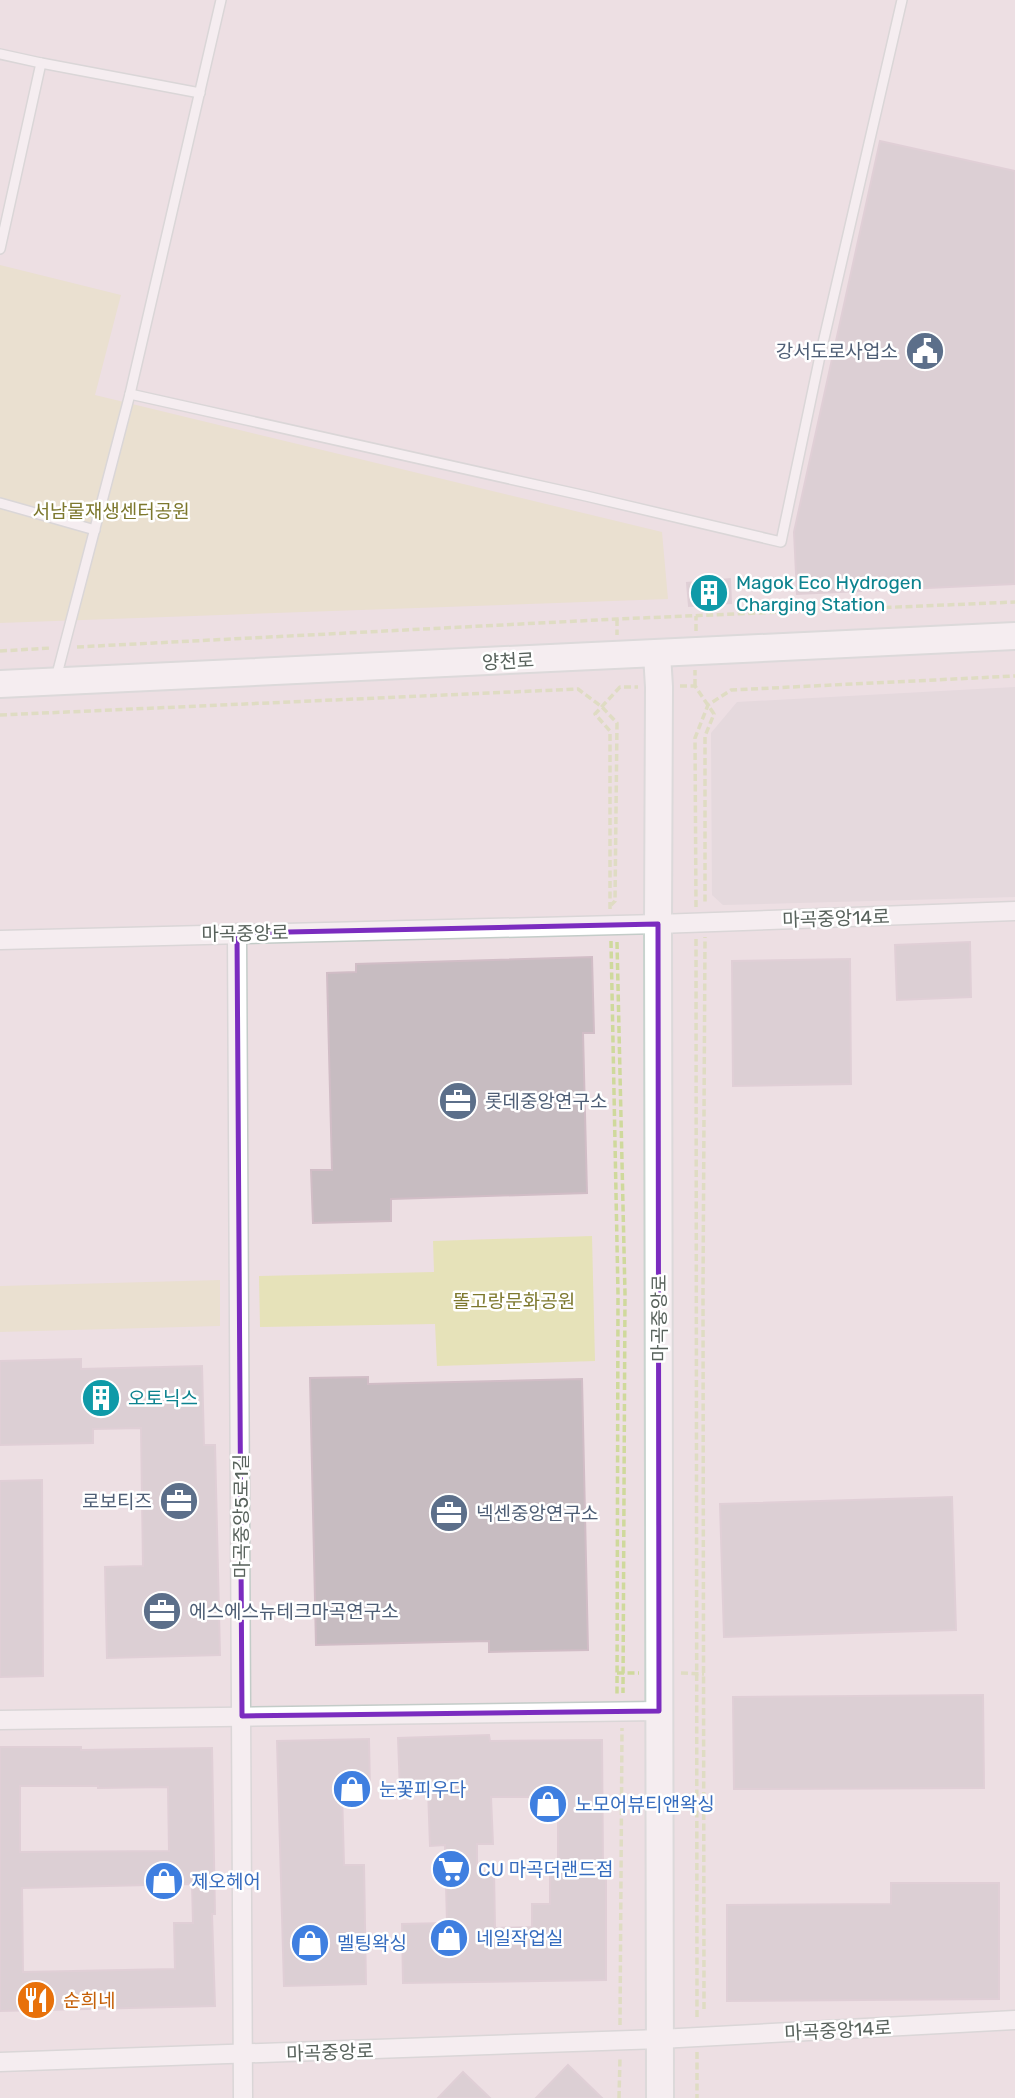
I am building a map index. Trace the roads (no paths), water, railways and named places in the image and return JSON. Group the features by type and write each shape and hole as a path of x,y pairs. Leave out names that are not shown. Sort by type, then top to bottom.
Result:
{"main road":[{"name":"양천로","path":"0,684 1015,636"},
{"name":"마곡중앙로","path":"657,654 660,2098"}],"street":[{"name":"마곡중앙14로","path":"658,924 1015,911"},
{"name":"마곡중앙로","path":"0,940 658,924"},
{"name":"마곡중앙5로1길","path":"237,933 243,2098"},
{"path":"0,1720 659,1711"},
{"name":"마곡중앙14로","path":"660,2039 1015,2020"},
{"name":"마곡중앙로","path":"0,2062 660,2039"}],"lane":[{"path":"55,681 130,394 221,0"},
{"path":"130,394 781,542 820,356 902,0"},
{"path":"0,54 200,93"},
{"path":"0,248 41,63"},
{"path":"0,503 95,530"}],"place":[{"name":"강서도로사업소","path":"925,351"},
{"name":"Magok Eco Hydrogen Charging Station","path":"709,593"},
{"name":"롯데중앙연구소","path":"458,1101"},
{"name":"오토닉스","path":"101,1398"},
{"name":"로보티즈","path":"179,1501"},
{"name":"넥센중앙연구소","path":"449,1513"},
{"name":"에스에스뉴테크마곡연구소","path":"162,1611"},
{"name":"눈꽃피우다","path":"352,1789"},
{"name":"노모어뷰티앤왁싱","path":"548,1804"},
{"name":"CU 마곡더랜드점","path":"451,1869"},
{"name":"제오헤어","path":"164,1881"},
{"name":"네일작업실","path":"449,1938"},
{"name":"멜팅왁싱","path":"310,1943"},
{"name":"순희네","path":"36,2000"}],"park label":[{"name":"서남물재생센터공원","path":"111,511"},
{"name":"똘고랑문화공원","path":"514,1301"}]}
